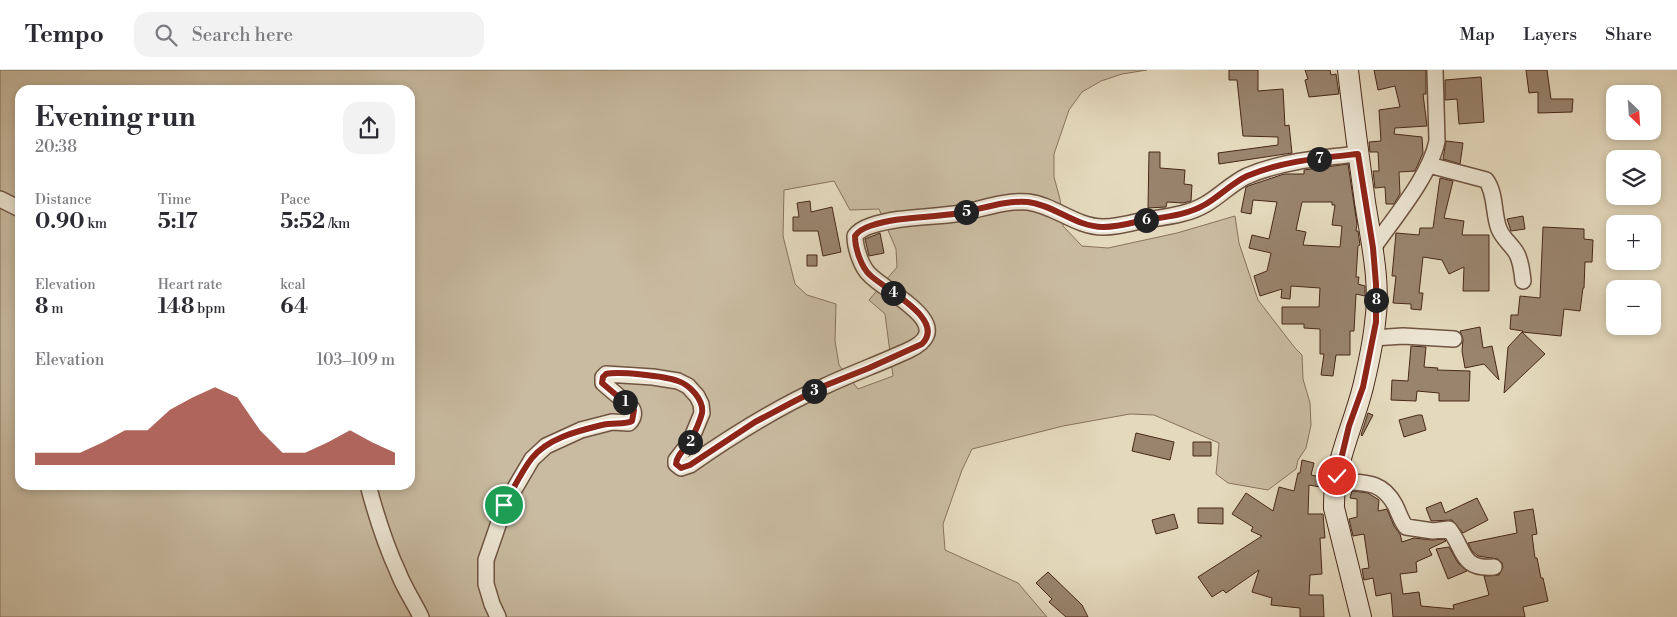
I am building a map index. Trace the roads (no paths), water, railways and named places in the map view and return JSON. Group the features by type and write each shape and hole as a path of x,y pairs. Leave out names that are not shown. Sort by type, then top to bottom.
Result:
{"main road":[{"path":"1348,70 1358,154 1373,248 1376,284 1376,322 1363,387 1349,426 1333,495 1335,519 1362,617"}],"street":[{"path":"1373,248 1430,165 1436,141 1435,70"},
{"path":"498,617 486,584 486,560 504,505 532,459 546,446 567,436 607,423 629,423 633,418 634,410 602,383 603,377 606,374 653,376 678,381 688,386 697,396 701,404 702,413 690,442 676,460 676,464 681,468 690,465 755,422 791,403 824,386 918,346 925,340 928,328 921,314 870,276 864,266 855,236 864,228 888,221 958,213 1011,202 1028,202 1042,205 1090,226 1117,226 1189,212 1205,205 1245,177 1268,168 1296,162 1358,154"},
{"path":"1430,165 1486,180 1490,188 1500,231 1505,242 1516,252 1521,264 1523,280"},
{"path":"0,199 15,206"},
{"path":"1373,338 1403,336 1454,339"},
{"path":"1336,481 1379,486 1395,504 1406,527 1433,531 1449,530 1458,548 1471,564 1483,568 1494,567"},
{"path":"369,490 376,517 389,552 398,574 421,617"}]}
